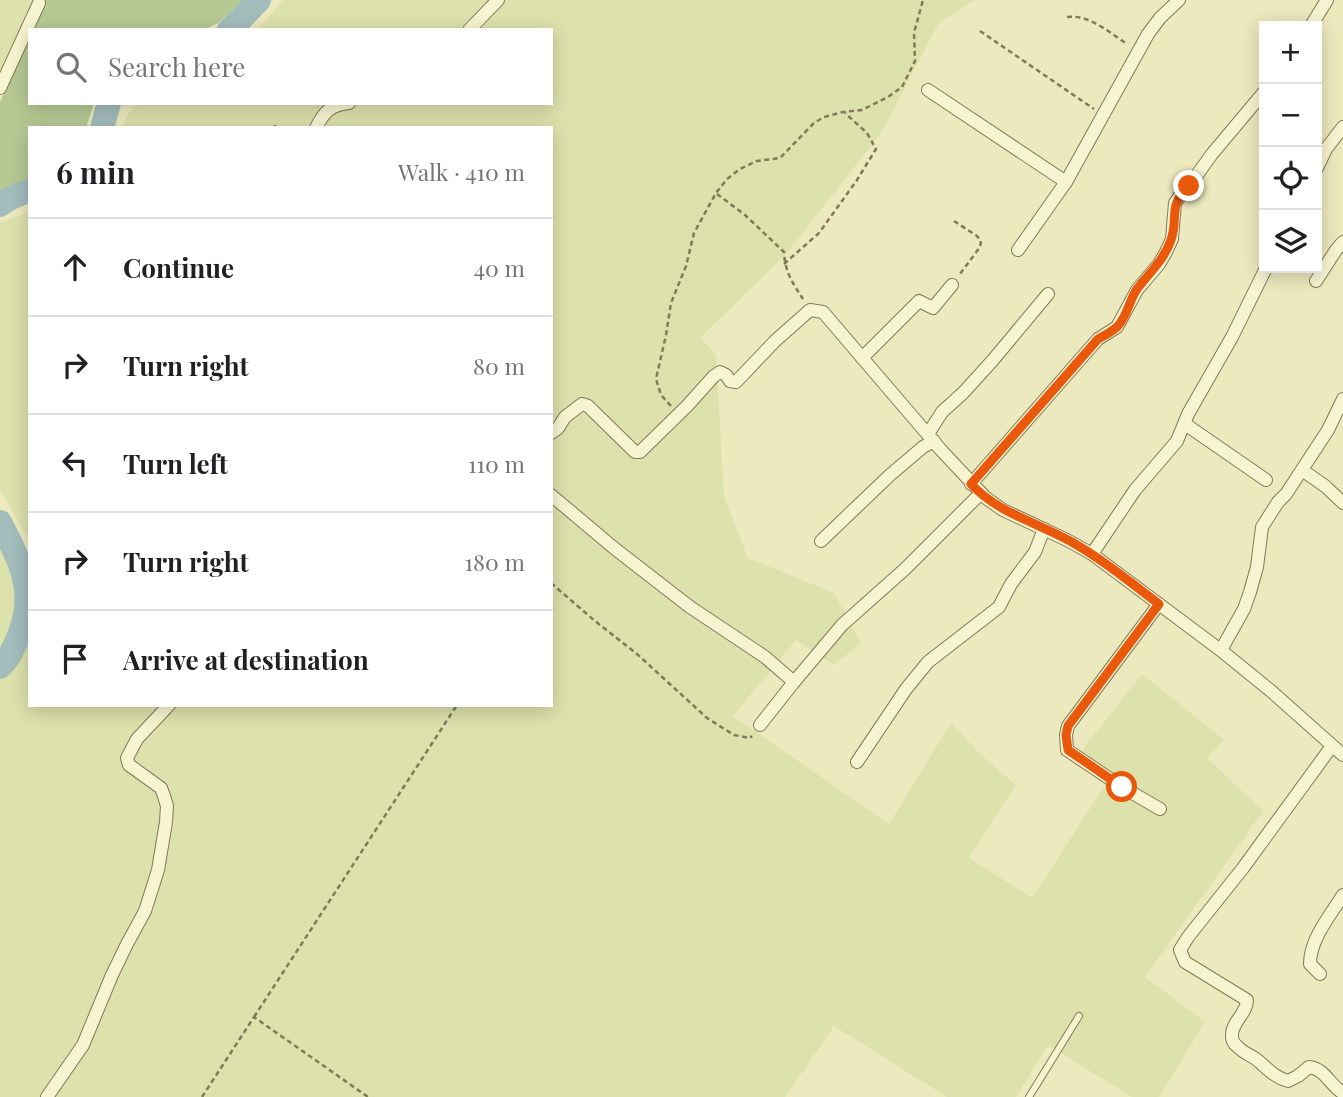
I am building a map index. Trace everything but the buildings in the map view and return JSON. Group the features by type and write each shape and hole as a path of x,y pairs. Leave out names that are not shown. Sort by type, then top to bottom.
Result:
{"street":[{"path":"471,28 498,0"},
{"path":"1018,250 1066,182 1148,34 1179,0"},
{"path":"1314,21 1327,0"},
{"path":"0,88 38,4"},
{"path":"928,90 1066,182"},
{"path":"760,725 842,625 905,569 976,488 1098,339 1117,327 1137,290 1166,252 1172,239 1175,203 1259,98"},
{"path":"317,126 323,115 336,105"},
{"path":"1322,157 1343,127"},
{"path":"1316,281 1343,242"},
{"path":"1092,554 1135,490 1177,441 1188,414 1232,337 1264,273"},
{"path":"862,358 919,300 933,308 951,285"},
{"path":"821,541 923,447 931,438 942,412 993,360 1048,294"},
{"path":"553,432 565,417 582,404 588,406 635,452 640,452 713,376 720,372 730,381 736,382 775,341 810,310 823,312 976,488 1003,510 1092,554 1221,650 1343,755"},
{"path":"1221,650 1244,609 1250,592 1257,567 1262,527 1328,430 1343,399"},
{"path":"1185,424 1266,480"},
{"path":"1302,470 1343,503"},
{"path":"553,497 690,607 765,657 794,682"},
{"path":"857,762 906,689 929,662 999,607 1011,584 1035,552 1044,529"},
{"path":"1159,604 1068,726 1066,735 1068,750 1160,809"},
{"path":"47,1097 83,1045 112,975 150,898 162,848 166,806 161,788 130,765 127,758 137,739 167,707"},
{"path":"1332,746 1188,937 1181,950 1185,962 1247,1000 1245,1010 1233,1028 1232,1037 1239,1049 1281,1079 1289,1081 1309,1066 1316,1068 1343,1093"},
{"path":"1320,974 1310,964 1313,943 1343,895"}],"lane":[{"path":"1029,1097 1079,1016"}],"path":[{"path":"681,411 671,406 661,395 656,379 671,303 686,266 694,233 716,193 727,179 740,169 757,161 780,158 814,123 824,117 862,110 902,87 915,61 914,33 923,0"},
{"path":"1068,17 1085,19 1138,52"},
{"path":"979,31 1103,114"},
{"path":"784,264 818,233 876,149 867,133 843,112"},
{"path":"716,193 745,215 784,252 788,275 810,310"},
{"path":"951,285 981,244 977,236 954,221"},
{"path":"553,585 638,654 707,718 734,735 750,738 760,725"},
{"path":"202,1097 456,707"},
{"path":"254,1017 368,1097"}],"green space":[{"path":"0,0 36,0 0,76"},
{"path":"41,0 245,0 208,28 34,28 42,12"},
{"path":"283,0 975,0 938,24 882,132 786,254 700,338 716,355 724,497 748,558 834,593 861,643 834,665 796,640 733,716 889,824 951,723 980,754 1016,785 969,858 1032,898 1109,779 1079,754 1142,674 1224,740 1207,758 1263,811 1145,977 1205,1022 1159,1097 1132,1097 1048,1045 1016,1097 947,1097 834,1026 785,1097 0,1097 0,680 17,663 28,644 28,707 553,707 553,126 123,126 135,105 553,105 553,28 260,28"},
{"path":"28,40 28,105 93,105 87,126 28,126 28,179 0,195 0,102"},
{"path":"28,212 28,539 0,489 0,223"},
{"path":"0,546 18,594 11,632 0,653"}],"waterway":[{"path":"231,28 259,0"},
{"path":"103,126 108,105"},
{"path":"0,205 28,191"},
{"path":"0,522 20,565 26,593 23,623 12,651 0,667"}],"route":[{"path":"1122,787 1068,750 1066,735 1068,726 1159,604 1092,554 1003,510 971,484 1098,339 1117,327 1137,290 1166,252 1172,239 1175,203 1189,186"}]}
